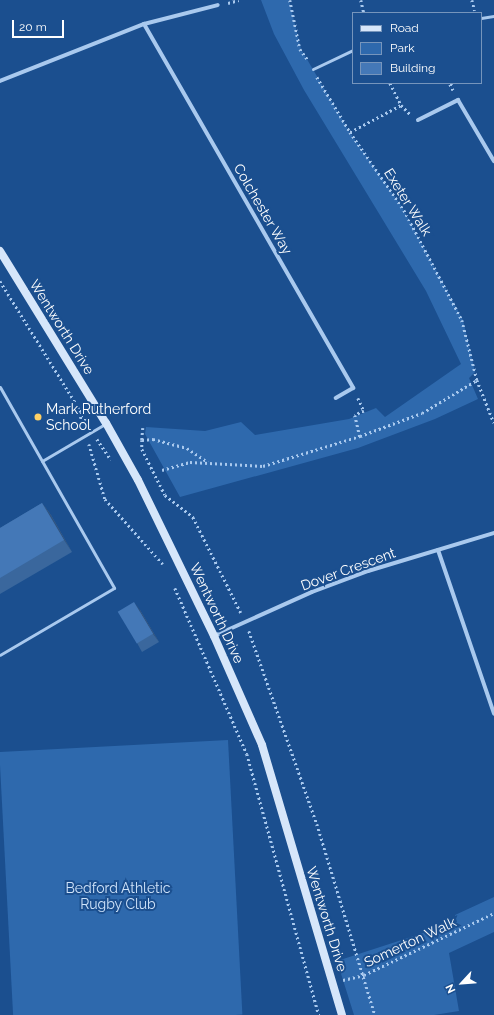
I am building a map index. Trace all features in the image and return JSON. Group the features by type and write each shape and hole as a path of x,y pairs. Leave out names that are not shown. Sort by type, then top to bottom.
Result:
{"street":[{"path":"0,81 144,24 218,6"},
{"name":"Colchester Way","path":"144,24 353,388"},
{"path":"418,120 458,100 494,161"},
{"name":"Wentworth Drive","path":"0,251 106,423 138,480 214,636 262,745 342,1015"},
{"path":"336,398 353,388"},
{"name":"Dover Crescent","path":"214,636 368,571 494,533"},
{"path":"438,550 494,714"}],"lane":[{"path":"482,18 494,16"},
{"path":"313,69 352,50"},
{"path":"0,387 114,588 0,655"},
{"path":"42,461 106,423"}],"path":[{"name":"Exeter Walk","path":"290,0 300,49 350,132 404,210 462,320 477,380 494,423"},
{"path":"361,0 364,12"},
{"path":"472,0 475,12"},
{"path":"350,132 401,105 390,84"},
{"path":"0,281 112,463"},
{"path":"162,470 190,462 263,466 360,436 422,413 477,380"},
{"path":"353,388 364,411 355,415 360,436"},
{"path":"78,407 105,499 165,566 158,551"},
{"path":"142,428 142,449 165,495 192,517 245,622 317,824 376,1015"},
{"path":"142,440 153,440 187,448 208,462"},
{"path":"171,580 247,754 319,1015"},
{"name":"Somerton Walk","path":"333,983 364,975 494,913"}],"green space":[{"path":"261,0 289,0 301,49 349,131 402,207 463,320 475,372 469,378 478,399 435,419 358,448 180,497 145,434 146,427 205,431 241,422 255,435 349,419 376,408 385,417 461,364 426,291 304,90 274,34"},
{"name":"Bedford Athletic Rugby Club","path":"228,740 242,1015 13,1015 0,752"},
{"path":"494,897 494,932 449,953 459,1011 434,1015 354,1015 337,961 457,922 455,915"}],"building":[{"path":"42,503 64,540 0,578 0,528"},
{"path":"134,602 153,634 137,644 118,612"}],"place":[{"name":"Mark Rutherford School","path":"38,417"}]}
